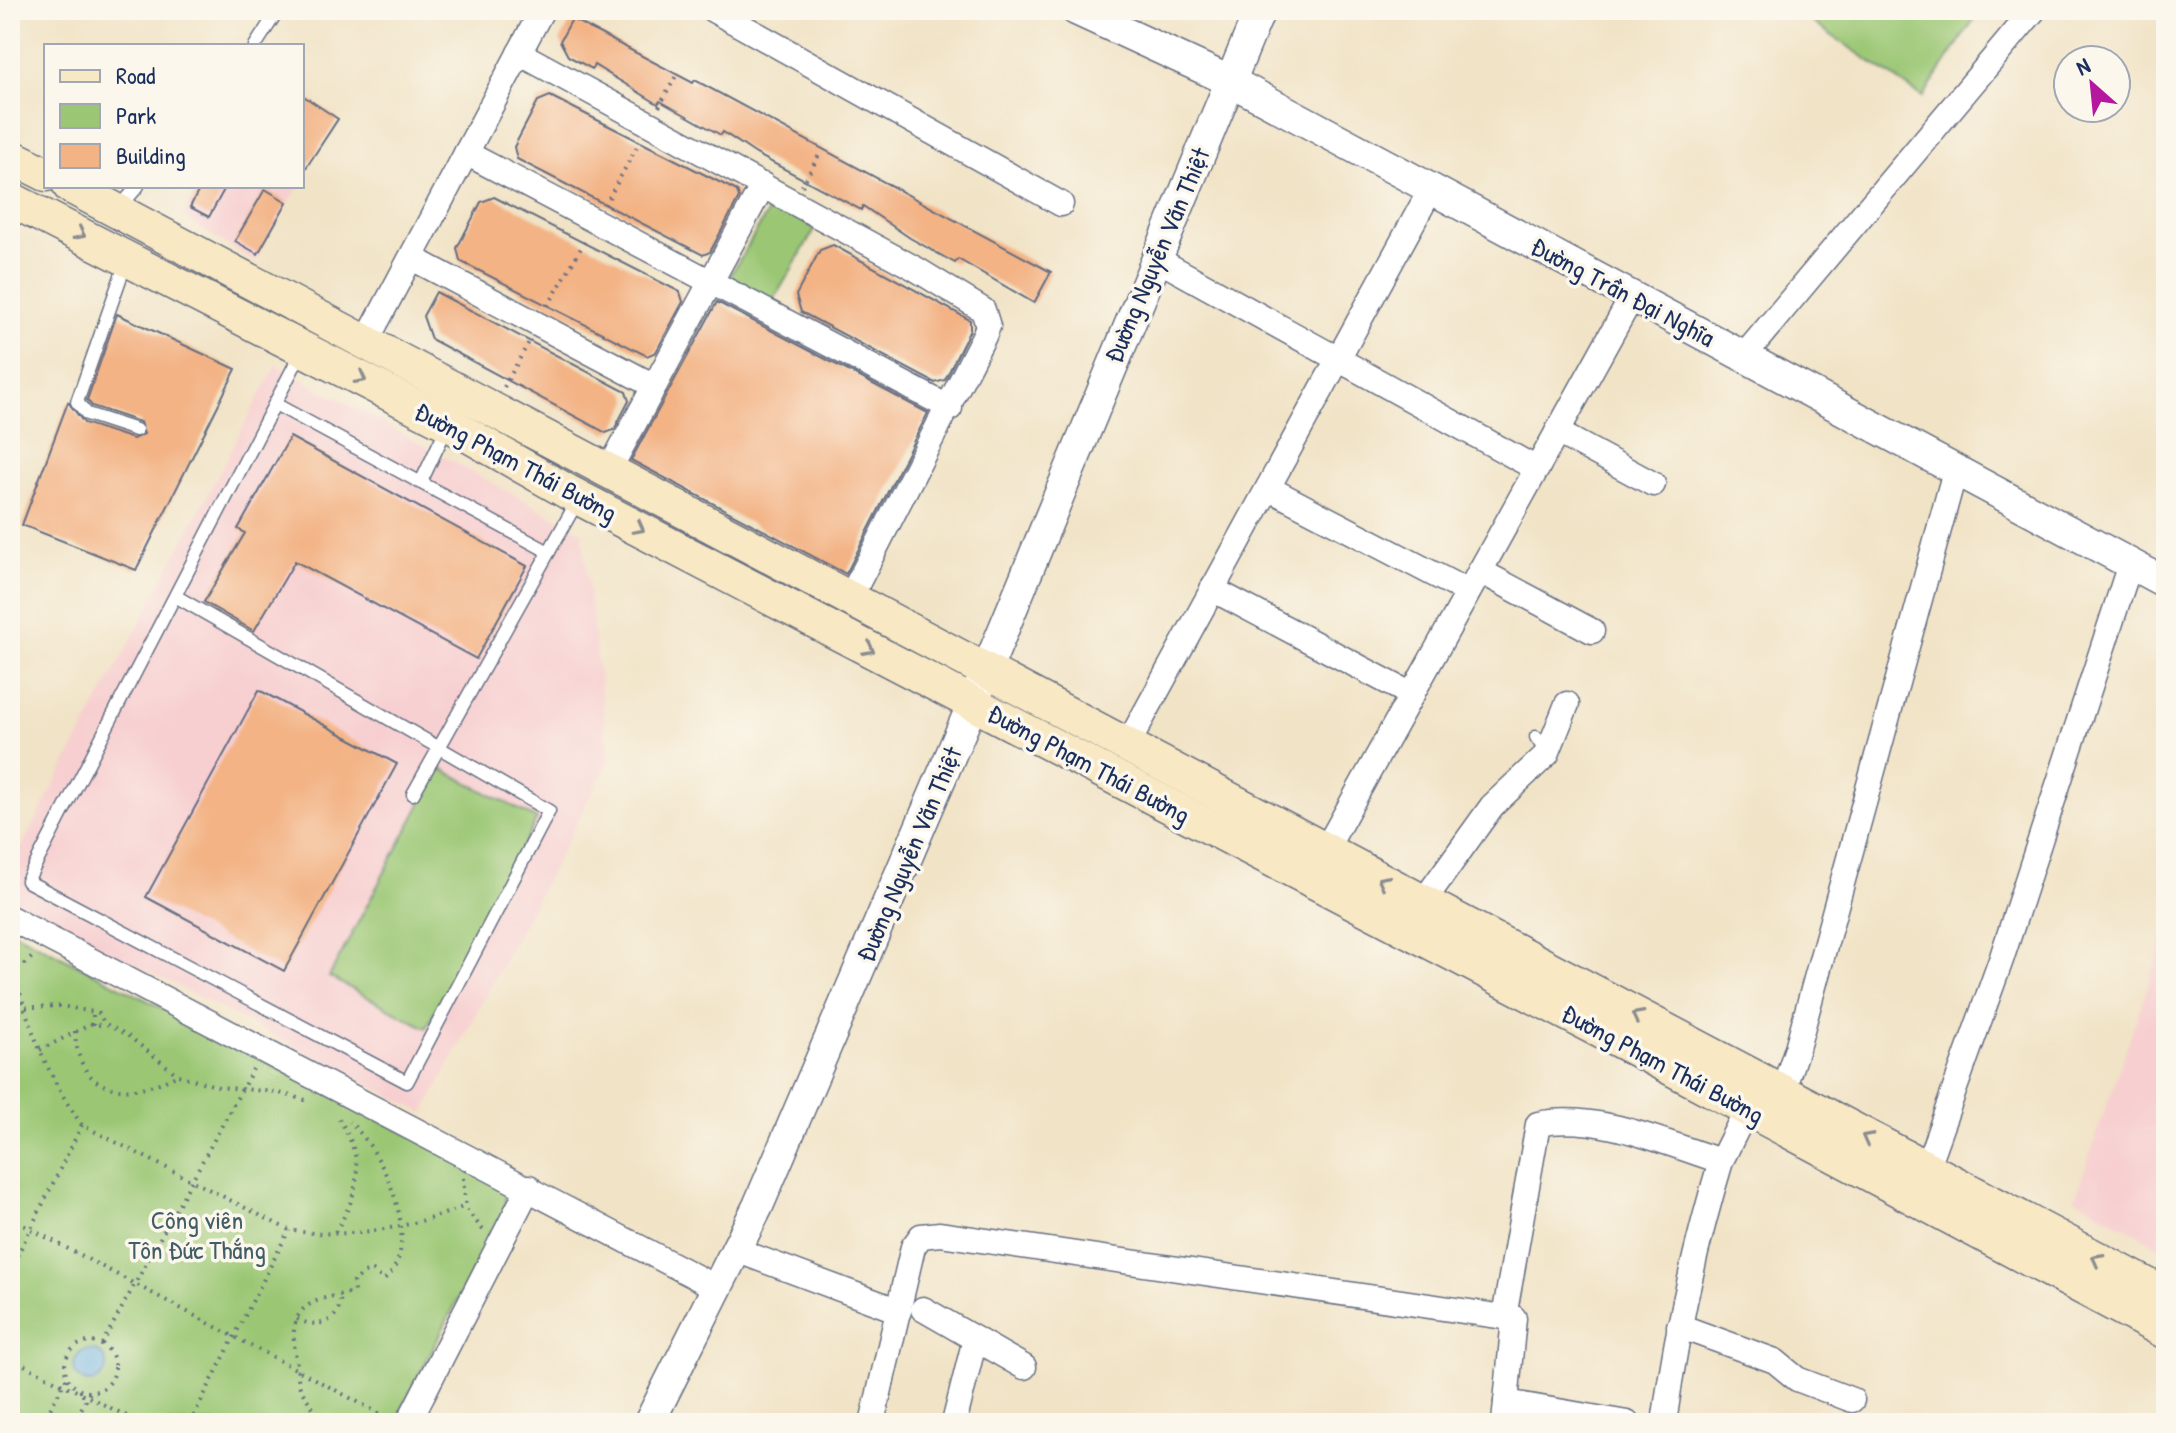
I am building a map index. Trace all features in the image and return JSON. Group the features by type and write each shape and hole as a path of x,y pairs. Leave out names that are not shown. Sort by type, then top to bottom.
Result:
{"main road":[{"path":"10,156 44,173"},
{"name":"Đường Phạm Thái Bường","path":"80,188 128,198 365,344 579,497 973,703 1317,864 1423,902 1926,1169 2166,1332"},
{"name":"Đường Phạm Thái Bường","path":"10,199 303,348 608,472 1127,746 1317,864 1747,1109 2034,1244 2166,1295"}],"street":[{"path":"365,344 542,10"},
{"path":"713,10 1061,204"},
{"name":"Đường Trần Đại Nghĩa","path":"1076,10 1230,81 2166,583"},
{"name":"Đường Nguyễn Văn Thiệt","path":"649,1423 758,1206 973,703 1260,10"},
{"path":"1743,357 2034,10"},
{"path":"519,53 794,201 983,310 986,331 950,408 849,600"},
{"path":"466,153 950,408"},
{"path":"608,472 763,185"},
{"path":"1127,746 1431,189"},
{"path":"412,258 654,386"},
{"path":"1155,258 1340,357 1537,469"},
{"path":"1317,864 1632,297"},
{"path":"1557,432 1653,484"},
{"path":"1782,1093 1955,471"},
{"path":"1268,488 1474,582 1592,631"},
{"path":"1926,1169 2001,960 2130,564"},
{"path":"1212,589 1412,695"},
{"path":"1423,902 1492,806 1542,746 1567,704"},
{"path":"10,918 717,1288"},
{"path":"1664,1423 1679,1326 1698,1237 1721,1161 1747,1109"},
{"path":"1504,1317 1538,1124 1558,1120 1602,1125 1721,1161"},
{"path":"408,1423 529,1187"},
{"path":"872,1423 911,1310 913,1247 921,1236 940,1234 1514,1318 1505,1412 1627,1423"},
{"path":"736,1250 911,1310 975,1339 1024,1367"},
{"path":"1679,1326 1775,1361 1797,1379 1852,1400"},
{"path":"954,1423 975,1339"}],"lane":[{"path":"256,44 278,10"},
{"path":"128,259 77,402 87,414 136,430"},
{"path":"177,597 549,811 407,1082 27,881 177,597 303,348"},
{"path":"275,404 549,552"},
{"path":"421,482 456,410"},
{"path":"413,794 579,497"}],"path":[{"path":"794,201 820,153"},
{"path":"47,937 31,959 12,971 40,1050 62,1097 82,1125 289,1230 315,1235 399,1225 465,1206"},
{"path":"10,1008 78,1008 93,1015 101,1014 104,1023 127,1035 178,1075 242,1090 276,1092 320,1106"},
{"path":"91,1024 93,1015"},
{"path":"91,1024 98,1028 104,1023"},
{"path":"40,1050 91,1024"},
{"path":"75,1031 79,1062 89,1076 102,1084 140,1090 178,1075"},
{"path":"102,1344 264,1050"},
{"path":"317,1423 315,1410 301,1389 293,1332 297,1319 311,1301 354,1292 353,1282 364,1273 373,1271 384,1280 399,1255 394,1192 365,1136 331,1112"},
{"path":"334,1233 350,1203 356,1173 354,1146 337,1116"},
{"path":"10,1270 82,1125"},
{"path":"471,1157 462,1185 465,1206 472,1221 502,1241"},
{"path":"10,1218 398,1423"},
{"path":"190,1423 289,1230"},
{"path":"297,1319 313,1325 331,1320 339,1309 340,1294"},
{"path":"86,1342 102,1344 113,1356 115,1372 106,1386 90,1392 74,1387 67,1377 65,1365 71,1350 86,1342"},
{"path":"10,1358 141,1423"},
{"path":"10,1411 41,1423 67,1377"},
{"path":"74,1423 90,1392"}],"shaded area":[{"path":"197,188 298,188 254,262 182,216"},
{"path":"276,365 582,532 609,761 424,1113 10,900 10,869"},
{"path":"2166,932 2166,1250 2075,1198"}],"green space":[{"path":"1811,10 1980,10 1923,97 1806,18"},
{"path":"776,198 819,222 773,301 730,276"},
{"path":"440,768 537,819 426,1028 329,977"},
{"name":"Công viên Tôn Đức Thắng","path":"10,930 497,1180 505,1192 505,1207 395,1423 10,1423"}],"water":[{"path":"90,1350 101,1355 106,1366 101,1377 90,1382 79,1377 74,1366 79,1355"}],"building":[{"path":"572,19 693,83 695,80 1051,272 1034,303 958,259 955,263 910,238 863,206 861,210 756,154 723,132 721,135 660,101 658,104 594,65 592,69 568,56 560,41"},
{"path":"304,96 338,119 304,171"},
{"path":"550,96 737,191 739,198 710,252 703,255 517,159 514,147 538,101"},
{"path":"200,188 225,188 209,217 190,207"},
{"path":"265,189 287,202 258,254 235,241"},
{"path":"494,197 680,292 683,302 656,352 647,356 460,261 457,248 481,202"},
{"path":"833,245 970,320 970,330 945,380 935,383 801,312 796,295 820,250"},
{"path":"436,292 626,392 629,401 614,430 606,433 431,339 423,316"},
{"path":"717,302 928,413 846,574 631,460"},
{"path":"117,314 236,369 136,570 22,525 68,402 84,423 133,439 144,434 140,422 92,406 87,400"},
{"path":"290,437 527,566 476,659 295,561 254,631 204,602 245,533 238,529"},
{"path":"259,690 397,764 284,971 146,897"}]}
